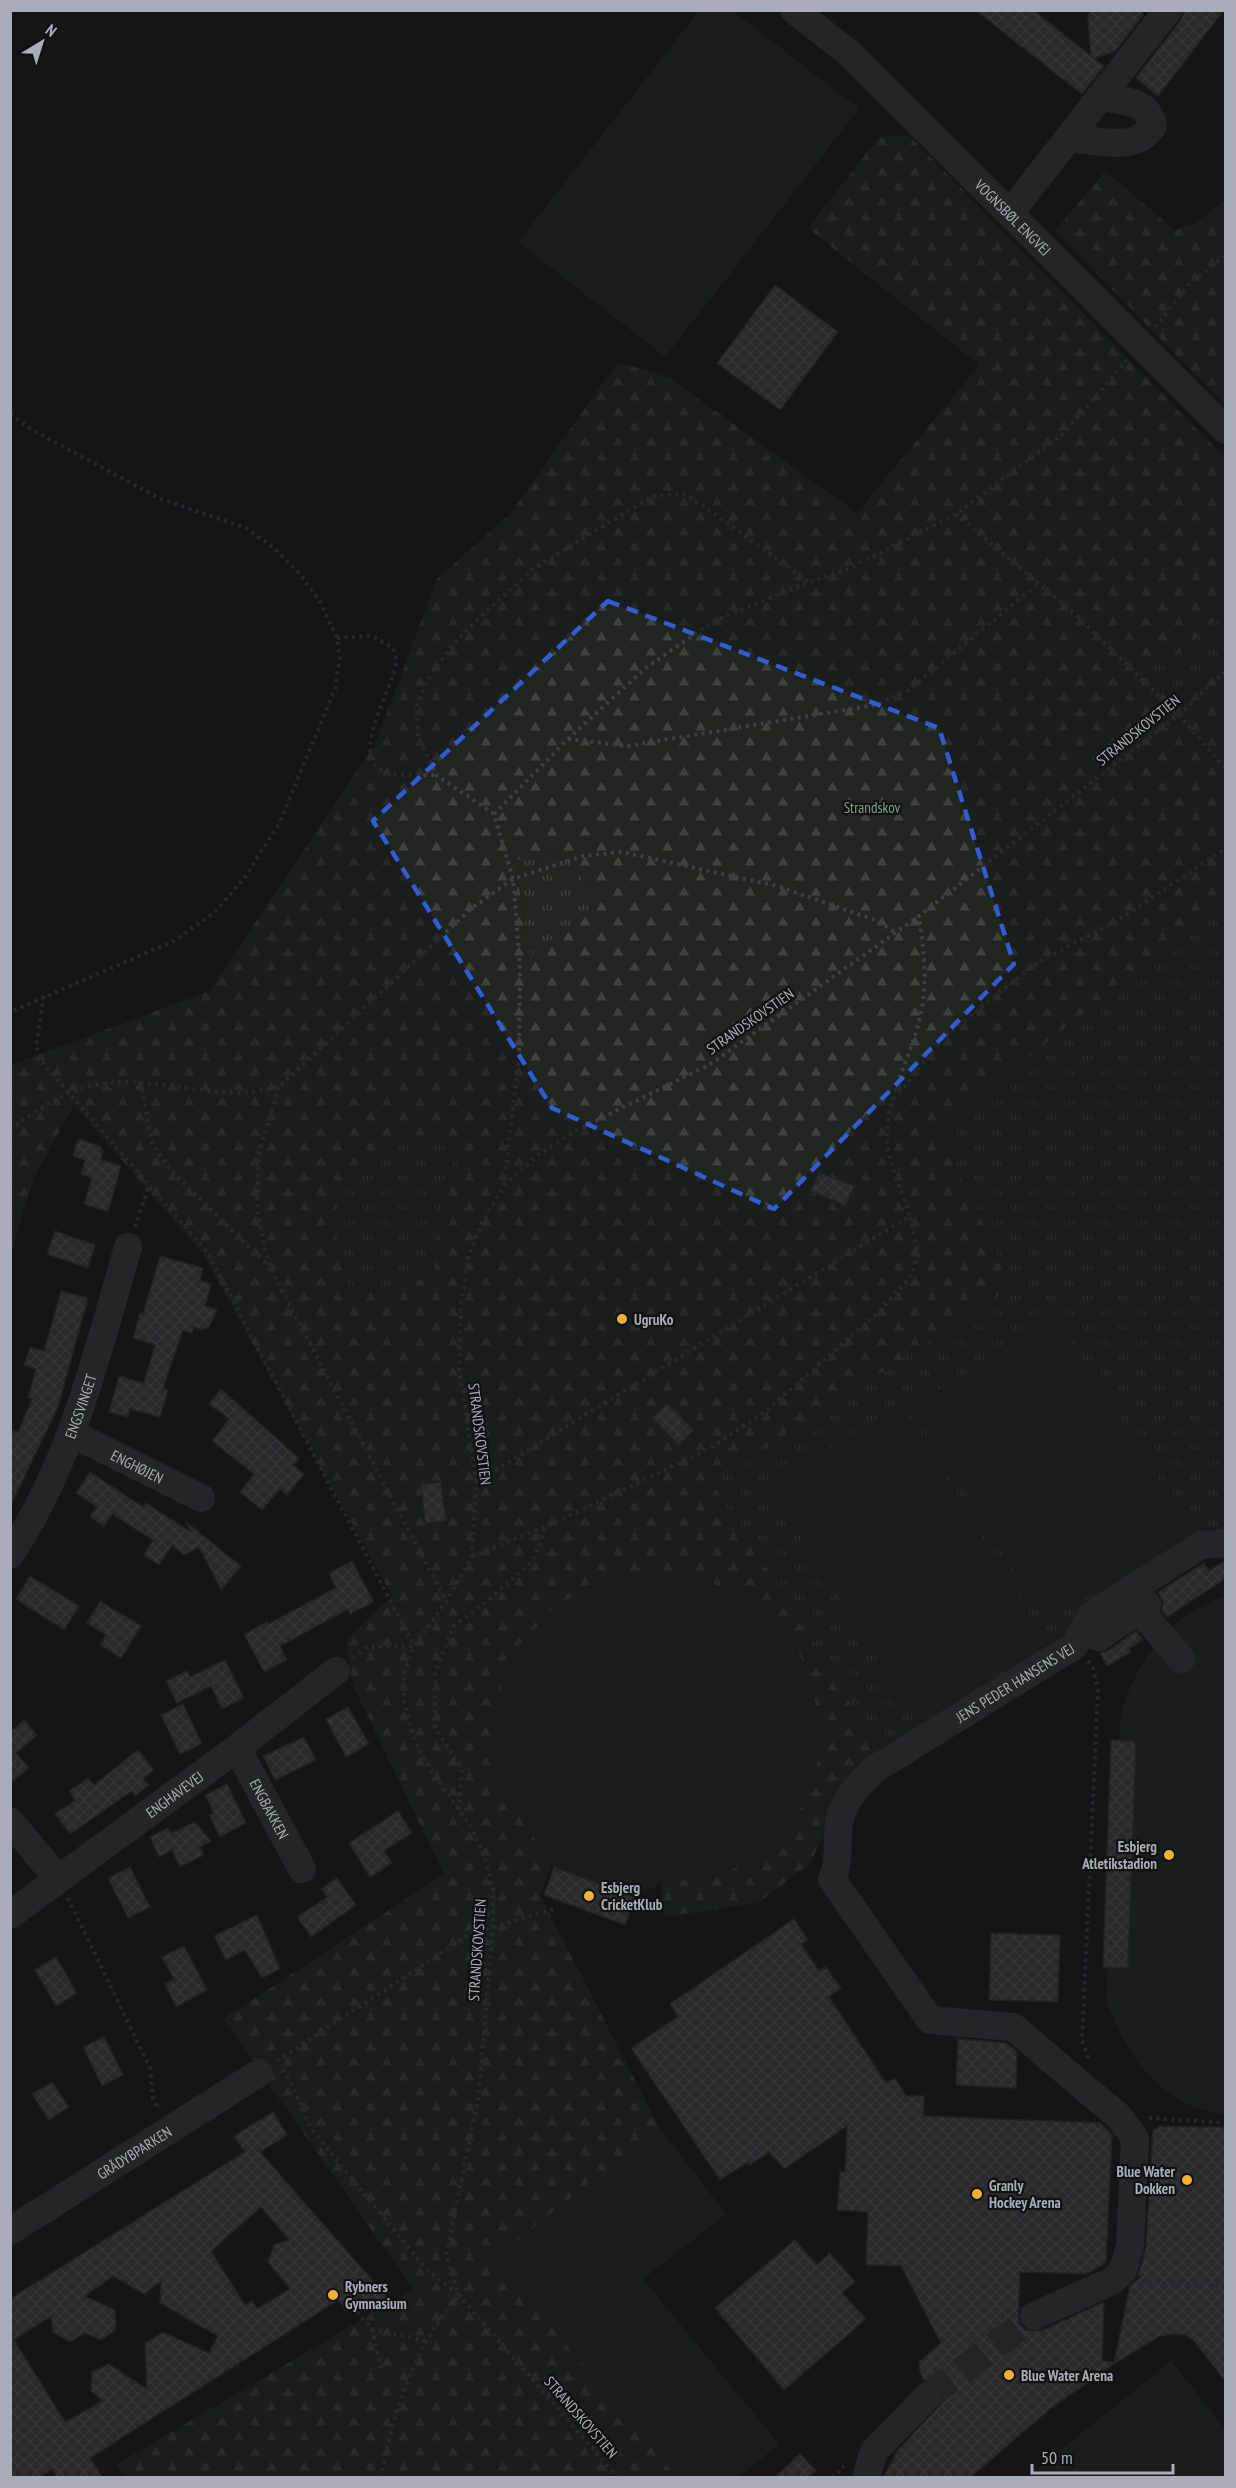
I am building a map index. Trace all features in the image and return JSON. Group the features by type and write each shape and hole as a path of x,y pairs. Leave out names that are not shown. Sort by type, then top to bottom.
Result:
{"street":[{"name":"VOGNSBØL ENGVEJ","path":"794,10 849,53 1226,430"},
{"path":"1010,213 1070,123 1101,97 1168,10"},
{"path":"1070,123 1130,143 1149,133 1154,126 1150,113 1141,105 1101,97"},
{"name":"ENGSVINGET","path":"10,1555 35,1518 73,1434 128,1247"},
{"name":"ENGHØJEN","path":"73,1434 201,1497"},
{"name":"JENS PEDER HANSENS VEJ","path":"1034,2316 1112,2281 1123,2270 1130,2246 1135,2138 1118,2116 1013,2027 930,2020 832,1880 838,1865 841,1816 854,1790 875,1769 1078,1639 1090,1617 1201,1545 1226,1543"},
{"path":"1078,1639 1099,1637 1143,1607 1181,1659"},
{"name":"ENGHAVEVEJ","path":"10,1915 237,1748 336,1671"},
{"name":"ENGBAKKEN","path":"237,1748 302,1869"},
{"path":"10,1821 58,1879"},
{"name":"GRÅDYBPARKEN","path":"10,2231 259,2073"},
{"path":"866,2478 874,2451 927,2396"}],"path":[{"path":"494,814 568,739 647,667 714,621 808,582 846,570 956,514 1064,433 1192,281 1226,255"},
{"path":"10,414 34,431 161,499 246,528 274,548 300,574 320,602 337,638 340,658 335,689 279,824 245,877 215,912 174,941 10,1012"},
{"path":"504,1186 519,1056 520,967 513,879 494,814 436,775 418,735 417,704 432,672 462,633 533,569 653,496 686,494 808,582"},
{"path":"956,514 1075,614 1178,715 1226,768"},
{"path":"568,739 627,746 875,705 909,690 1038,584"},
{"path":"337,638 372,636 393,648 396,661 389,688 370,734 370,752 376,766 392,774 436,775"},
{"name":"STRANDSKOVSTIEN","path":"618,2478 459,2295 446,2256 478,2099 493,1928 493,1889 484,1855 470,1825 432,1772 414,1739 404,1702 404,1674 414,1646 446,1602 472,1556 476,1482 459,1369 461,1304 468,1258 482,1222 504,1186 538,1155 577,1130 709,1065 919,916 1178,715 1226,671"},
{"path":"890,1103 944,1037 1034,965 1123,917 1226,848"},
{"path":"446,1602 269,1266 257,1212 259,1152 279,1087 472,908 513,879 583,856 622,852 777,886 875,920 896,933"},
{"path":"472,1556 547,1526 709,1449 765,1412 874,1316 910,1278 918,1256 910,1216 886,1143 890,1103 920,1019 926,989 919,916"},
{"path":"44,996 36,1046 44,1064 208,1253 414,1646 367,1647 336,1671"},
{"path":"10,1130 21,1120 67,1092 93,1084 141,1082 239,1093 279,1087"},
{"path":"141,1082 152,1144 175,1175 269,1266"},
{"path":"128,1247 149,1185"},
{"path":"476,1482 910,1216"},
{"path":"459,1810 462,1769 435,1728 435,1672 454,1626 533,1561 547,1526"},
{"path":"1078,1639 1093,1668 1098,1691 1082,2040 1087,2058 1094,2064"},
{"path":"58,1879 150,2068 153,2099 171,2130"},
{"path":"381,2478 386,2449 414,2365 440,2317 459,2295 426,2269 313,2131 300,2108 294,2085 275,2062 470,1934 557,1908"},
{"path":"1143,2112 1150,2120 1226,2123"},
{"path":"1137,2281 1226,2286"},
{"path":"352,2306 372,2329 381,2368"},
{"path":"372,2329 427,2341"}],"highlighted area":[{"path":"608,601 939,728 1014,964 774,1209 552,1108 373,821"}],"green space":[{"path":"699,11 733,11 859,109 665,357 518,242"},
{"name":"Strandskov","path":"909,135 1225,458 1225,606 1218,617 1181,653 1141,665 1178,706 1225,661 1225,903 938,1128 1012,1287 712,1483 879,1750 845,1791 809,1865 758,1903 664,1917 661,1883 720,1876 558,1603 508,1659 491,1731 500,1780 551,1866 540,1895 659,2127 495,2259 677,2477 124,2478 116,2465 413,2289 223,2019 444,1874 353,1686 346,1639 392,1596 203,1254 74,1105 34,1178 11,1251 11,1065 209,991 375,744 437,579 509,515 618,362 670,378 857,513 979,365 808,228 879,137","holes":["570,853 595,906 531,955 514,860","428,1133 463,1145 441,1209 434,1276 350,1297 341,1262 336,1228 340,1196 348,1181 361,1166 383,1153"]},
{"path":"1105,171 1175,230 1192,225 1225,201 1225,405 1055,231"},
{"path":"1225,606 1225,661 1178,706 1140,665 1181,653 1218,617"},
{"path":"570,853 595,906 531,956 514,860"},
{"path":"1225,903 1225,1534 879,1750 711,1483 1012,1287 938,1128"},
{"path":"428,1133 463,1145 441,1209 435,1276 350,1297 341,1262 336,1228 340,1196 348,1181 361,1166 383,1153"},
{"path":"1056,1317 1191,1532 1046,1622 912,1407"},
{"path":"900,1406 1047,1643 917,1723 770,1487"},
{"path":"629,1573 697,1577 754,1602 800,1655 821,1721 815,1789 770,1849 720,1876 661,1883 635,1897 551,1866 500,1780 491,1731 508,1659 558,1603"},
{"name":"Esbjerg Atletikstadion","path":"1225,1596 1225,2116 1181,2101 1154,2081 1143,2070 1126,2044 1106,1999 1121,1711 1138,1672 1159,1640 1187,1616 1204,1605"},
{"path":"659,2127 726,2214 643,2279 779,2444 739,2477 677,2477 495,2259"},
{"path":"1171,2361 1225,2429 1225,2477 1027,2477"}],"building":[{"path":"975,10 1033,10 1091,56 1088,19 1090,10 1142,10 1143,15 1115,51 1094,58 1104,66 1082,94"},
{"path":"1184,10 1224,10 1158,96 1136,78 1181,20"},
{"path":"775,285 838,332 780,410 717,363"},
{"path":"78,1139 100,1146 103,1151 101,1160 121,1166 108,1212 84,1204 92,1178 81,1174 85,1160 73,1156"},
{"path":"819,1172 854,1186 846,1206 811,1191"},
{"path":"55,1231 95,1245 88,1268 47,1254"},
{"path":"160,1256 203,1268 200,1281 211,1284 205,1306 217,1310 209,1327 203,1330 194,1327 192,1333 183,1330 163,1388 168,1390 160,1417 130,1409 128,1417 109,1412 119,1376 144,1383 155,1345 133,1338 140,1313 143,1314"},
{"path":"61,1291 88,1298 58,1407 10,1507 10,1429 18,1432 32,1399 28,1397 36,1369 24,1365 30,1347 44,1351"},
{"path":"221,1389 299,1458 293,1465 304,1474 287,1495 280,1489 262,1510 240,1492 254,1474 212,1441 229,1419 209,1404"},
{"path":"667,1403 694,1430 679,1445 652,1418"},
{"path":"90,1472 143,1507 146,1503 191,1532 185,1521 241,1566 221,1590 199,1547 184,1555 172,1545 159,1565 144,1555 153,1540 112,1514 104,1526 90,1517 97,1507 76,1493"},
{"path":"441,1482 446,1521 425,1523 421,1484"},
{"path":"1226,1560 1226,1578 1167,1617 1162,1611 1163,1602 1158,1592 1204,1563 1209,1571"},
{"path":"352,1561 374,1602 350,1614 348,1609 280,1646 287,1660 264,1672 244,1634 336,1588 329,1573"},
{"path":"30,1576 79,1606 64,1630 16,1599"},
{"path":"100,1601 141,1626 121,1658 100,1645 106,1635 87,1623"},
{"path":"1136,1631 1143,1640 1129,1648 1131,1652 1107,1666 1100,1653 1108,1651"},
{"path":"225,1660 244,1698 222,1709 211,1686 177,1703 166,1681 187,1671 190,1677"},
{"path":"183,1704 202,1744 180,1754 161,1715"},
{"path":"348,1707 369,1744 346,1757 326,1719"},
{"path":"24,1720 37,1735 16,1753 29,1768 10,1784 10,1732"},
{"path":"304,1737 316,1760 275,1780 263,1756"},
{"path":"1111,1740 1136,1741 1128,1968 1103,1967"},
{"path":"138,1750 154,1770 143,1778 149,1785 135,1796 132,1791 70,1834 55,1814 75,1800 69,1791 88,1778 94,1785"},
{"path":"227,1784 246,1823 220,1837 209,1815 214,1813 205,1795"},
{"path":"398,1811 412,1833 384,1851 392,1863 370,1877 349,1843"},
{"path":"195,1822 211,1841 200,1847 204,1855 180,1867 172,1850 159,1857 150,1837 168,1828 171,1833"},
{"path":"130,1867 150,1907 128,1918 108,1878"},
{"name":"Esbjerg CricketKlub","path":"554,1867 635,1897 625,1925 544,1895"},
{"path":"337,1878 356,1905 311,1937 297,1917 327,1897 321,1889"},
{"path":"257,1915 280,1969 262,1978 245,1950 226,1960 214,1936"},
{"path":"794,1919 808,1940 801,1944 819,1971 826,1967 841,1988 829,1997 886,2083 895,2078 906,2096 924,2096 923,2116 1101,2123 1112,2135 1106,2263 1086,2274 1020,2272 1018,2315 1019,2323 1025,2330 1041,2331 1104,2302 1102,2361 1114,2362 1130,2286 1142,2276 1138,2276 1146,2247 1153,2131 1160,2126 1226,2127 1226,2382 1194,2341 1185,2335 1170,2334 1158,2337 1114,2364 1050,2409 970,2478 883,2478 898,2450 944,2401 944,2392 940,2385 932,2380 923,2380 919,2368 919,2362 941,2343 901,2266 866,2265 868,2212 837,2210 840,2172 845,2172 847,2126 784,2169 769,2152 750,2165 748,2162 720,2180 631,2048 678,2017 670,2004"},
{"path":"991,1933 1060,1935 1058,2002 989,2000"},
{"path":"184,1946 207,1990 176,2007 165,1984 174,1979 162,1957"},
{"path":"56,1957 77,1993 56,2006 35,1970"},
{"path":"104,2037 123,2075 102,2086 83,2047"},
{"path":"958,2039 1006,2043 1017,2052 1016,2088 956,2085"},
{"path":"52,2082 69,2107 49,2120 32,2094"},
{"name":"Rybners Gymnasium","path":"273,2112 287,2135 260,2152 388,2298 372,2314 358,2302 345,2310 338,2300 90,2458 103,2478 57,2478 52,2469 39,2478 10,2478 10,2299 245,2152 234,2136","holes":["261,2207 289,2240 274,2245 268,2262 290,2289 257,2309 252,2301 245,2305 211,2251","112,2275 144,2294 161,2281 160,2303 218,2336 209,2353 163,2332 145,2343 147,2389 109,2364 92,2372 91,2391 103,2401 65,2422 14,2340 51,2316 53,2332 70,2342 85,2333 101,2340 116,2330 115,2310 85,2296"]},
{"path":"795,2240 817,2265 830,2253 855,2282 842,2293 866,2319 784,2390 715,2308"},
{"path":"800,2454 816,2471 808,2478 774,2478"}],"tunnel":[{"path":"928,2396 1034,2316"}],"place":[{"name":"UgruKo","path":"622,1319"},
{"name":"Esbjerg Atletikstadion","path":"1169,1855"},
{"name":"Esbjerg CricketKlub","path":"589,1896"},
{"name":"Blue Water Dokken","path":"1187,2180"},
{"name":"Granly Hockey Arena","path":"977,2194"},
{"name":"Rybners Gymnasium","path":"333,2295"},
{"name":"Blue Water Arena","path":"1009,2375"}]}
